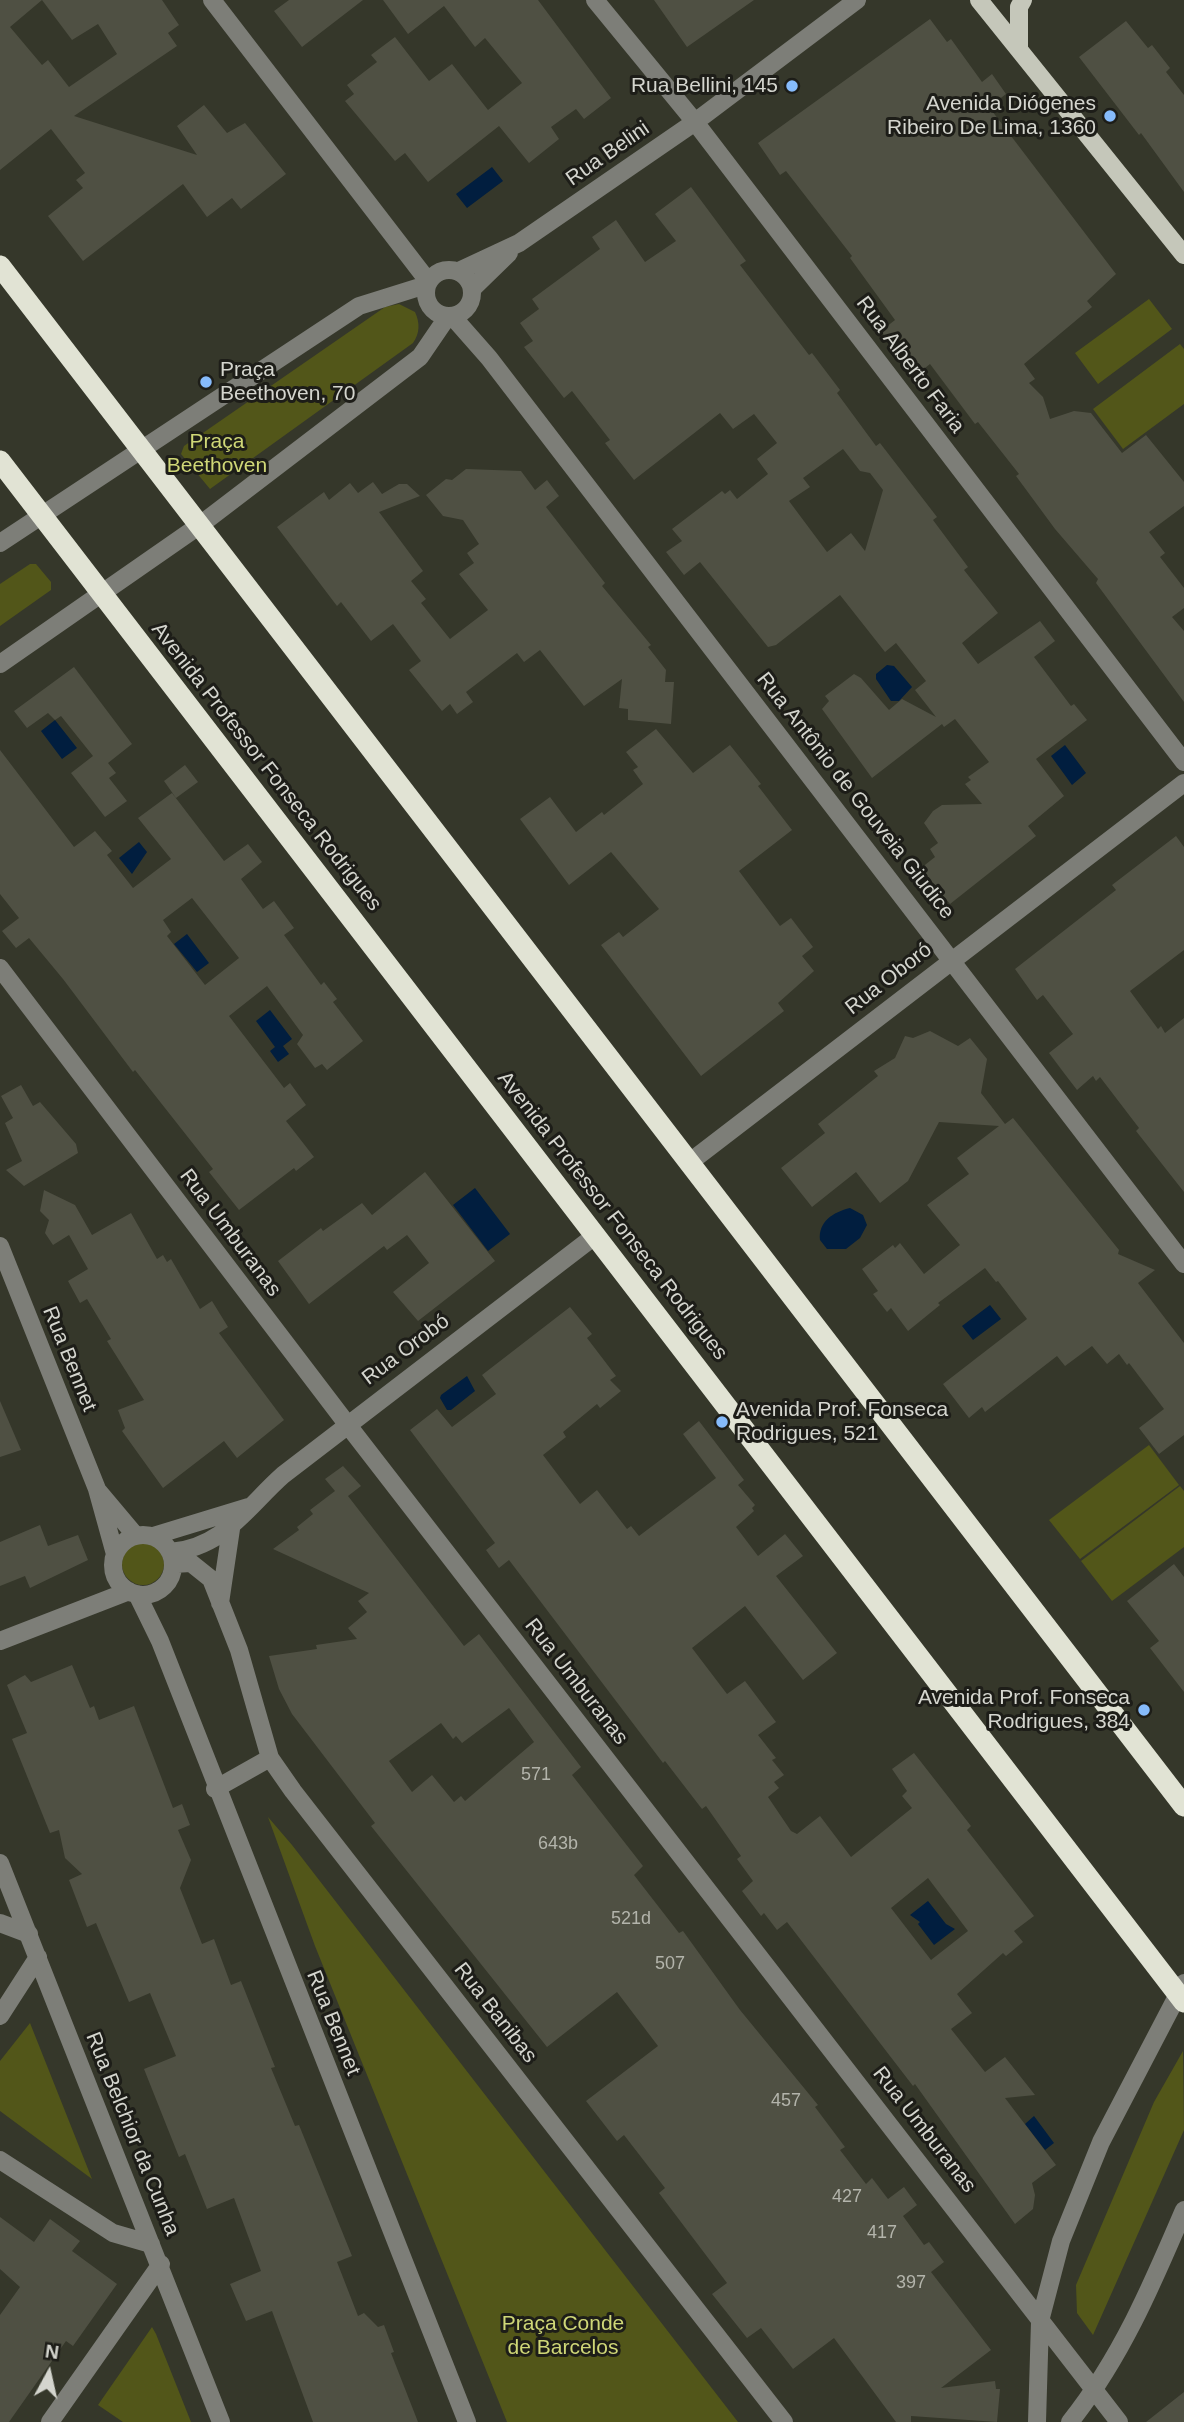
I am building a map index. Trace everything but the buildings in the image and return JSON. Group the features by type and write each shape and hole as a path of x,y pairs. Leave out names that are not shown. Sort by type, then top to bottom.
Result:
{"highway":[{"path":"0,266 1184,1805"},
{"name":"Avenida Professor Fonseca Rodrigues","path":"0,461 1182,1993"}],"main road":[{"path":"979,0 1184,254"},
{"path":"1019,50 1019,7 1023,0"}],"street":[{"path":"212,0 399,246 431,279"},
{"name":"Rua Alberto Faria","path":"595,0 695,122 1184,762"},
{"name":"Rua Belini","path":"459,271 519,243 695,122 857,0"},
{"name":"Rua Belini","path":"470,297 519,243"},
{"path":"0,543 359,306 459,271 470,281 470,297 450,316 420,357 200,525 0,664"},
{"path":"431,279 427,303 440,314 450,316"},
{"name":"Rua Antônio de Gouveia Giudice","path":"470,297 489,358"},
{"name":"Rua Antônio de Gouveia Giudice","path":"450,316 489,358 1184,1264"},
{"name":"Rua Oboró","path":"690,1162 1184,783"},
{"name":"Rua Umburanas","path":"0,968 347,1424 945,2193 1119,2422"},
{"name":"Rua Orobó","path":"171,1558 203,1546 231,1529 248,1507 347,1424 596,1235"},
{"name":"Rua Bennet","path":"0,1246 97,1489 113,1559"},
{"name":"Rua Bennet","path":"97,1489 145,1536"},
{"name":"Rua Orobó","path":"145,1536 248,1507"},
{"path":"219,1606 231,1529"},
{"path":"0,1642 71,1611 133,1593 147,1594 164,1585 171,1558 145,1536 127,1539 113,1559 96,1593 71,1611"},
{"name":"Rua Banibas","path":"171,1558 191,1563 208,1574 239,1650 270,1758 784,2422"},
{"path":"113,1559 120,1585 133,1593"},
{"name":"Rua Bennet","path":"160,1641 164,1585"},
{"name":"Rua Bennet","path":"133,1593 160,1641 215,1789 467,2422"},
{"path":"215,1789 270,1758"},
{"name":"Rua Belchior da Cunha","path":"0,1863 127,2190 160,2264 221,2422"},
{"path":"0,1923 29,1934"},
{"path":"0,2016 38,1957"},
{"path":"1037,2422 1040,2321 1061,2241 1101,2142 1182,1993"},
{"path":"0,2160 113,2233 151,2244"},
{"path":"1070,2422 1095,2391 1135,2324 1184,2210"},
{"path":"60,2418 160,2264"}],"green space":[{"path":"1149,299 1172,329 1098,384 1075,353"},
{"name":"Praça Beethoven","path":"399,304 415,312 417,316 418,332 413,343 210,489 181,454 184,446 385,307"},
{"path":"1180,344 1184,349 1184,404 1123,449 1093,409"},
{"path":"30,564 36,564 51,582 51,590 0,626 0,584"},
{"path":"1149,1445 1179,1485 1080,1559 1049,1520"},
{"path":"1180,1486 1184,1491 1184,1547 1112,1601 1081,1561"},
{"path":"143,1543 158,1549 164,1564 158,1579 143,1585 128,1579 122,1564 128,1549"},
{"name":"Praça Conde de Barcelos","path":"268,1817 738,2422 507,2422 315,1946"},
{"path":"30,2023 92,2179 0,2111 0,2061"},
{"path":"1183,2051 1184,2130 1093,2335 1077,2313 1076,2285 1154,2102"},
{"path":"152,2327 191,2422 123,2422 98,2405"}],"water":[{"path":"492,167 503,181 467,208 456,194"},
{"path":"887,665 894,666 912,687 899,701 891,701 876,679 876,674"},
{"path":"55,720 77,748 62,759 41,731"},
{"path":"1065,745 1086,773 1072,785 1051,756"},
{"path":"139,842 147,852 132,874 119,858"},
{"path":"187,934 209,963 197,972 174,944"},
{"path":"270,1010 292,1039 283,1046 289,1054 278,1062 270,1051 275,1047 256,1021"},
{"path":"475,1188 510,1234 488,1251 453,1205"},
{"path":"850,1208 863,1215 867,1225 860,1238 846,1249 827,1249 820,1240 821,1228 833,1215"},
{"path":"990,1305 1001,1319 973,1340 962,1326"},
{"path":"467,1376 475,1391 451,1410 447,1410 441,1395"},
{"path":"928,1901 946,1924 955,1929 934,1945 918,1924 920,1922 910,1915"},
{"path":"1034,2116 1054,2143 1045,2150 1025,2124"}],"place":[{"name":"Rua Bellini, 145","path":"792,86"},
{"name":"Avenida Diógenes Ribeiro De Lima, 1360","path":"1110,116"},
{"name":"Praça Beethoven, 70","path":"206,382"},
{"name":"Avenida Prof. Fonseca Rodrigues, 521","path":"722,1422"},
{"name":"Avenida Prof. Fonseca Rodrigues, 384","path":"1144,1710"}]}
